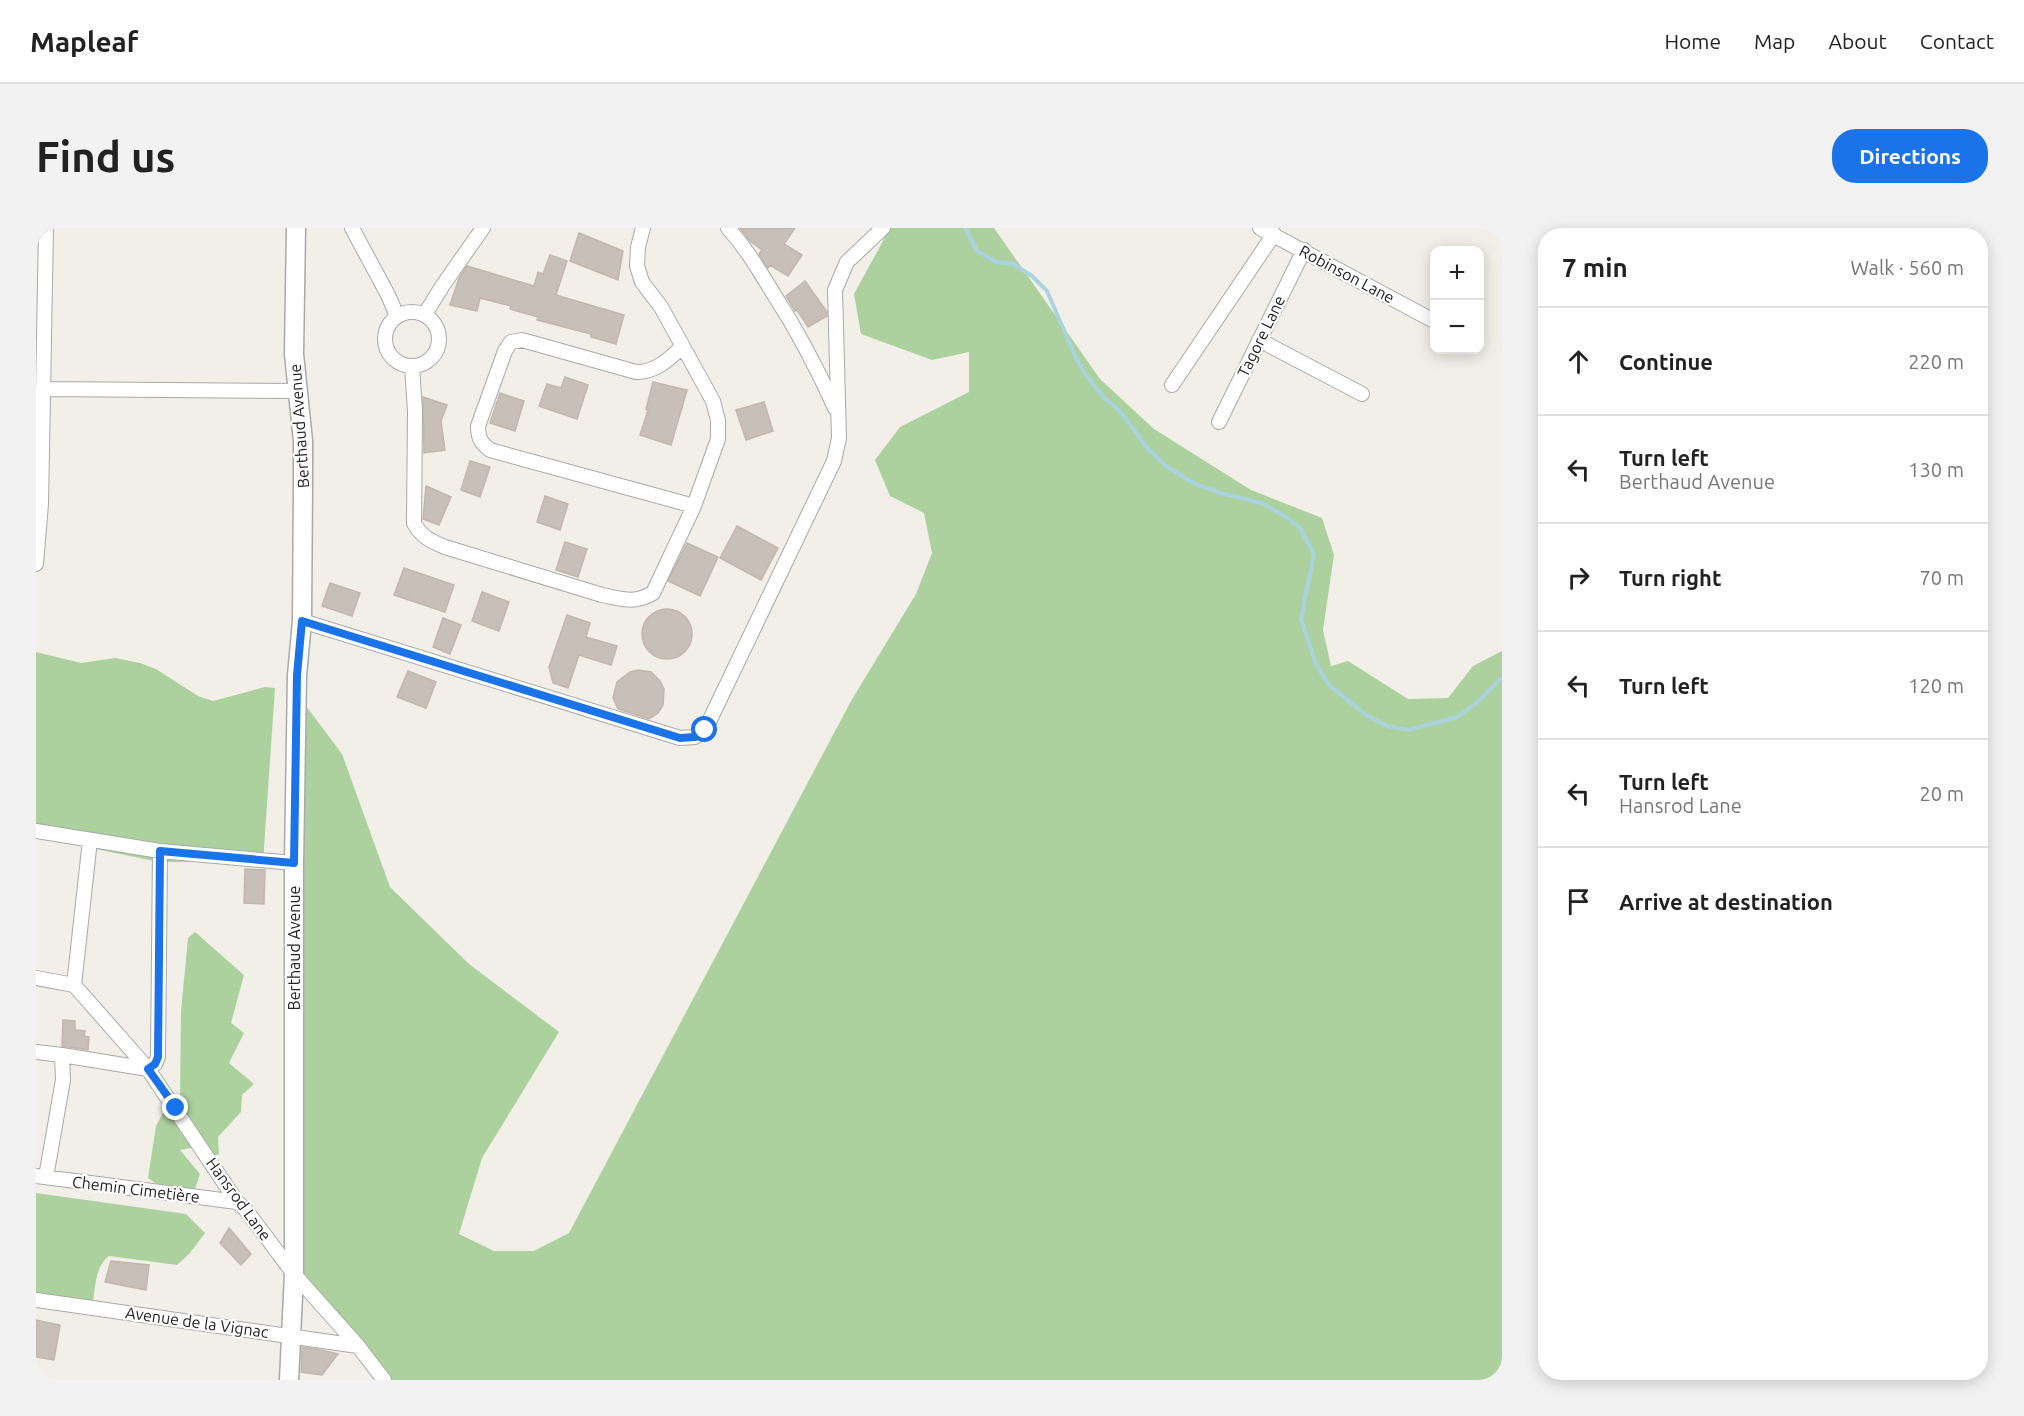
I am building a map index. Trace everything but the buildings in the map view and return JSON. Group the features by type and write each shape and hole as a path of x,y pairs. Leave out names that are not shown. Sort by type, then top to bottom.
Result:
{"street":[{"path":"36,564 44,389 46,228"},
{"name":"Berthaud Avenue","path":"289,1380 294,1274 294,863 297,675 302,621 303,452 294,354 296,228"},
{"path":"352,228 397,316"},
{"path":"425,315 483,228"},
{"path":"412,366 415,411 414,523 419,532 429,540 445,547 602,595 626,600 640,600 653,593 694,506 718,439 718,420 713,400 661,307 642,282 637,266 638,247 644,228"},
{"path":"728,228 744,247 795,327 817,367 838,414"},
{"path":"302,621 680,738 695,737 705,730 834,461 839,438 835,290 847,262 883,228"},
{"name":"Robinson Lane","path":"1260,228 1430,319"},
{"path":"1172,385 1274,234"},
{"name":"Tagore Lane","path":"1219,422 1304,250"},
{"path":"411,311 432,319 439,333 438,350 428,362 412,366 396,361 386,347 386,330 397,316 411,311"},
{"path":"682,347 666,362 653,370 636,372 522,340 512,342 508,345 501,362 478,426 478,434 480,441 490,450 694,506"},
{"path":"1259,340 1362,394"},
{"path":"44,389 297,391"},
{"path":"36,831 160,851 294,863"},
{"path":"36,978 74,985 90,840"},
{"path":"36,1052 148,1069 155,1064 158,1057 160,851"},
{"name":"Hansrod Lane","path":"74,985 148,1069 237,1202 245,1209 294,1274"},
{"path":"41,1176 63,1080 62,1055"},
{"name":"Chemin Cimetière","path":"41,1176 237,1202"},
{"path":"294,1274 358,1346 384,1380"},
{"name":"Avenue de la Vignac","path":"36,1300 358,1346"}],"green space":[{"path":"890,228 994,228 1100,379 1154,429 1251,490 1322,518 1334,555 1323,630 1331,666 1348,661 1408,699 1448,698 1473,666 1502,651 1502,1380 389,1380 294,1273 296,705 306,706 342,754 390,887 469,964 559,1032 482,1158 459,1234 494,1251 534,1251 569,1233 851,701 916,594 932,553 924,513 890,496 875,460 900,427 969,392 969,352 932,360 861,334 854,294"},
{"path":"36,652 81,663 115,658 140,663 156,669 198,696 213,701 265,687 275,688 263,863 220,856 193,862 159,862 36,835"},
{"path":"195,932 244,975 231,1023 244,1033 229,1063 254,1084 242,1095 241,1112 218,1137 219,1154 205,1161 196,1147 180,1150 200,1174 195,1189 161,1187 148,1178 156,1126 164,1111 180,1102 181,1011 188,938"},
{"path":"36,1193 186,1214 205,1233 190,1253 177,1265 109,1256 104,1260 98,1272 93,1304 36,1296"}],"waterway":[{"path":"965,228 977,251 996,262 1013,264 1032,276 1047,291 1085,374 1105,399 1119,410 1148,449 1166,466 1193,483 1221,493 1262,503 1300,528 1314,554 1301,619 1316,664 1329,685 1366,715 1387,726 1409,730 1457,717 1475,704 1502,678"}],"route":[{"path":"176,1108 148,1069 155,1064 158,1057 160,851 294,863 297,675 302,621 680,738 695,737 705,730"}]}
